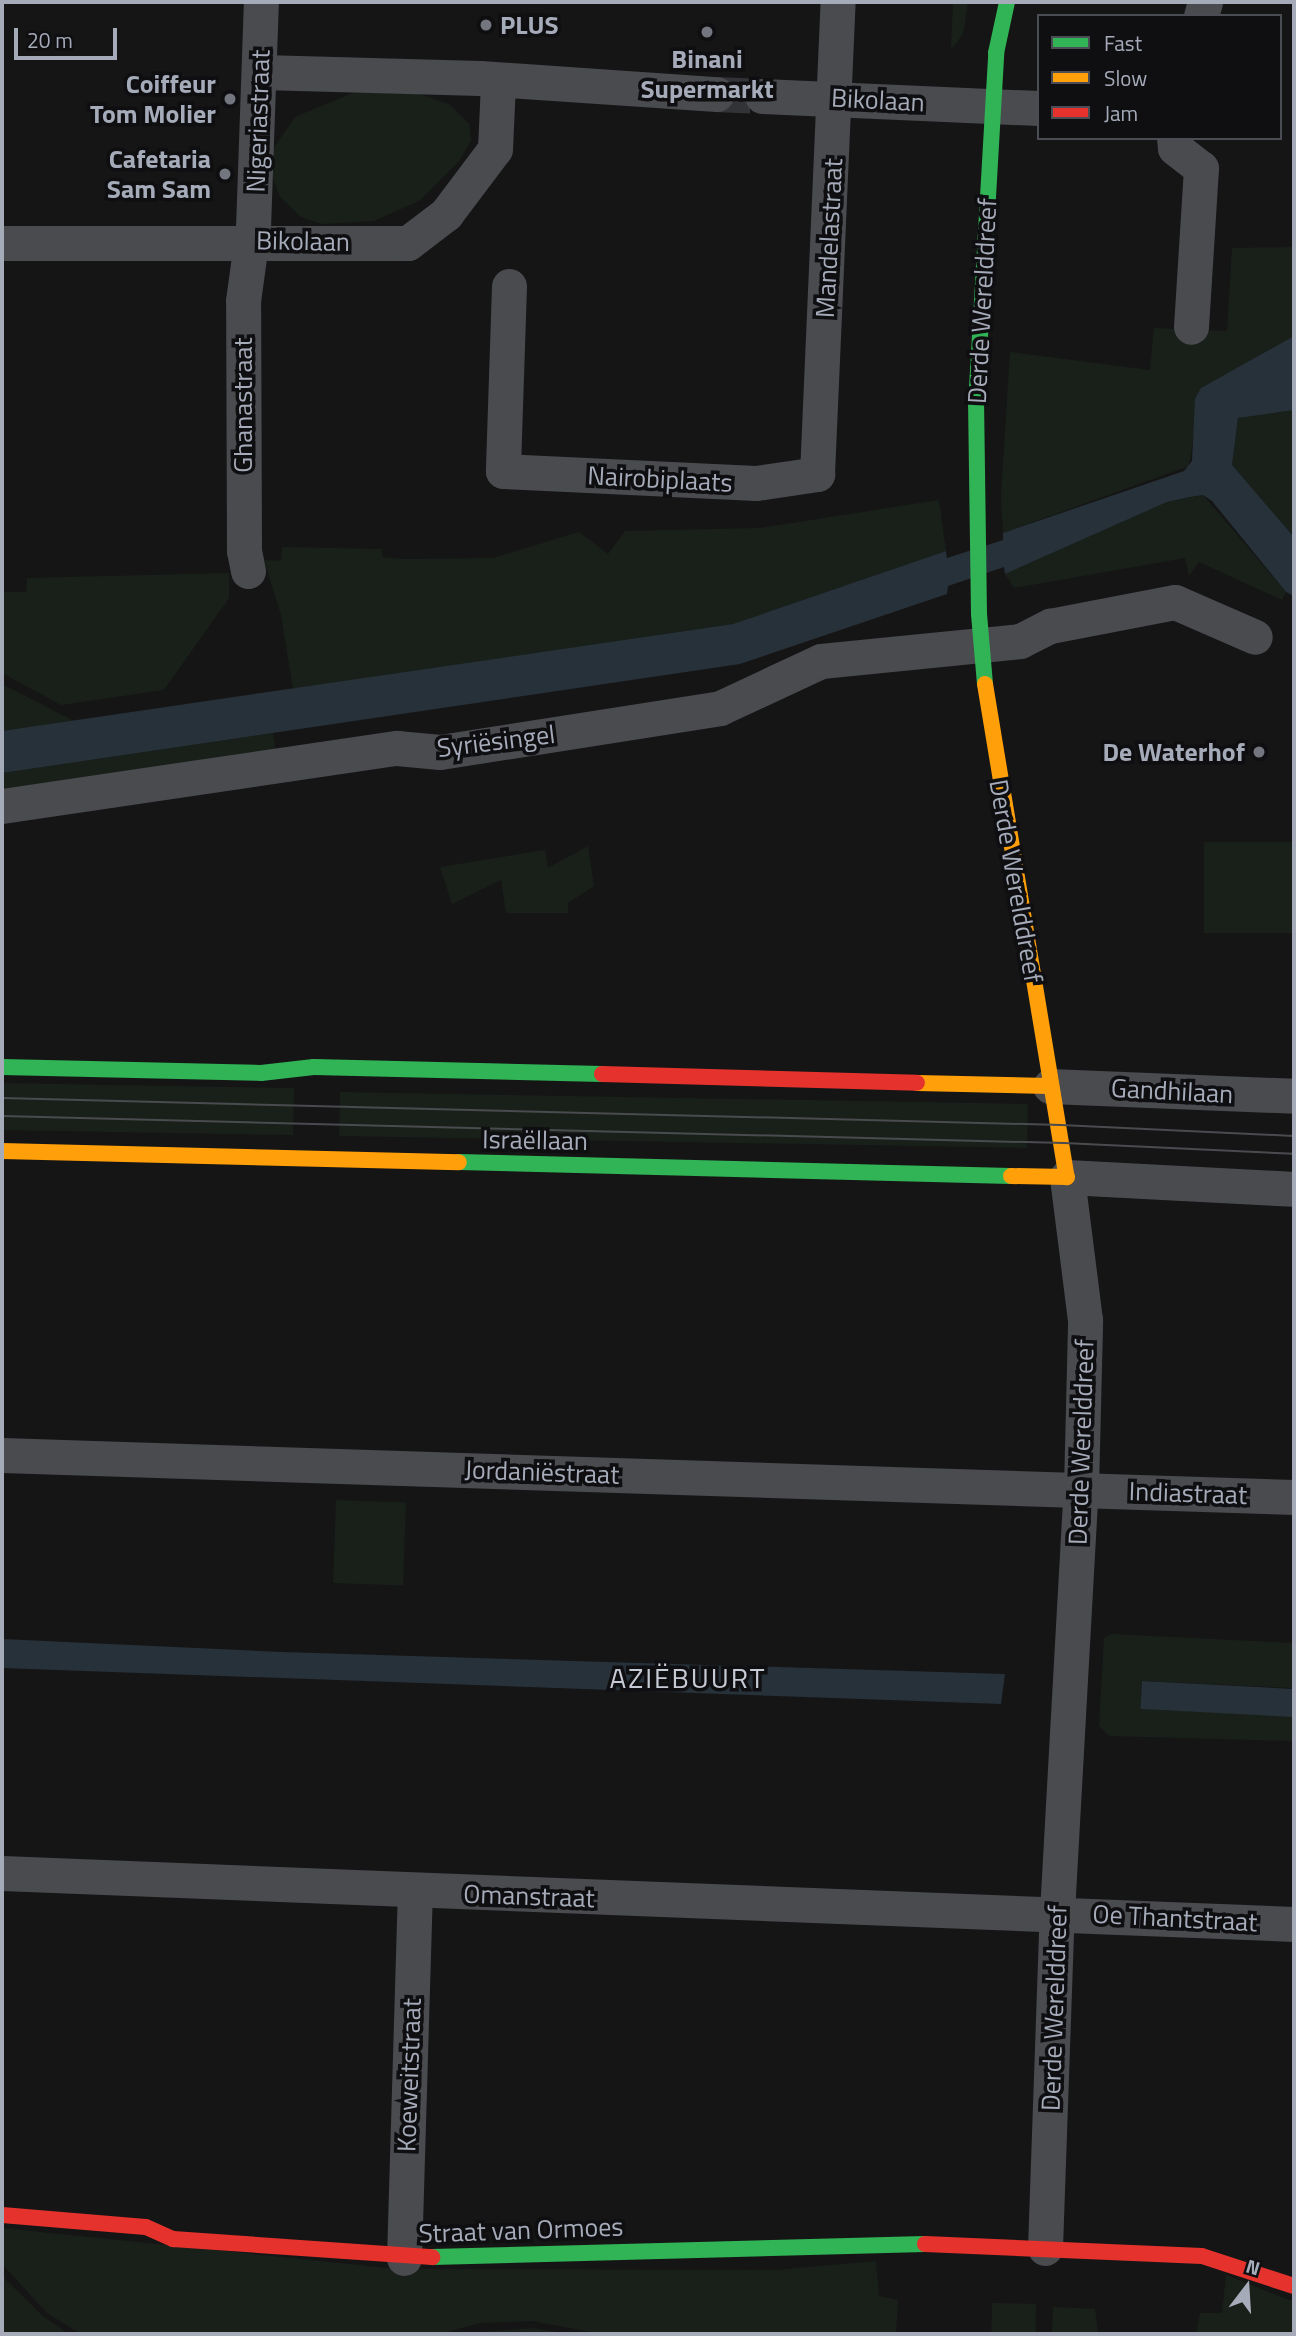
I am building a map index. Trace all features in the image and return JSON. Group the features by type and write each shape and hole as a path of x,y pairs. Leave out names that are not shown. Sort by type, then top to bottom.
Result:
{"street":[{"name":"Nigeriastraat","path":"252,240 262,72 261,2"},
{"name":"Mandelastraat","path":"817,474 836,97 838,2"},
{"name":"Derde Werelddreef","path":"1007,2 996,52 976,405 976,549 980,643 1050,1086 1067,1177 1085,1320 1082,1489 1057,1912 1045,2248"},
{"path":"262,72 480,78 498,82 716,94"},
{"name":"Bikolaan","path":"2,243 252,240 408,243 446,214 495,149 498,82"},
{"name":"Bikolaan","path":"762,96 836,97 1037,108"},
{"path":"1174,140 1175,148 1201,168 1191,327"},
{"name":"Ghanastraat","path":"248,570 244,551 243,301 252,240"},
{"name":"Nairobiplaats","path":"509,286 503,471 756,483 817,474"},
{"path":"980,643 1020,641 1050,626 1175,602 1255,636"},
{"name":"Syriësingel","path":"2,806 397,748 440,752 720,708 821,661 939,652 980,643"},
{"path":"2,1067 261,1073 314,1067 1050,1086"},
{"name":"Gandhilaan","path":"1050,1086 1294,1096"},
{"name":"Israëllaan","path":"2,1151 1067,1177"},
{"path":"1067,1177 1294,1189"},
{"name":"Jordaniëstraat","path":"2,1455 1082,1489"},
{"name":"Indiastraat","path":"1082,1489 1294,1497"},
{"name":"Omanstraat","path":"2,1873 415,1893 1057,1912"},
{"name":"Koeweitstraat","path":"404,2258 415,1893"},
{"name":"Oe Thantstraat","path":"1057,1912 1294,1924"},
{"name":"Straat van Ormoes","path":"2,2215 146,2227 173,2239 404,2258 905,2243 1202,2256 1294,2286"}],"shaded area":[{"path":"953,2 968,2 963,34 951,50"},
{"path":"355,92 419,94 449,104 469,124 471,140 460,160 419,201 374,221 321,224 301,217 280,197 272,176 273,149 295,117"},
{"path":"1294,247 1294,336 1201,388 1189,466 1003,533 1001,496 1010,352 1150,370 1154,328 1227,331 1232,248"},
{"path":"1294,336 1294,410 1238,418 1232,465 1294,537 1294,596 1286,592 1212,501 1203,495 1167,502 1005,574 1004,567 948,586 947,594 740,664 2,773 2,731 733,624 946,551 947,558 1003,540 1003,533 1184,471 1192,461 1195,399 1201,388"},
{"path":"1294,410 1294,537 1232,465 1238,418"},
{"path":"1203,495 1286,592 1282,600 1199,562 1189,576 1185,558 1014,588 1005,574 1167,502"},
{"path":"939,500 946,551 733,624 293,689 281,615 264,560 281,561 282,547 382,549 382,557 404,559 493,558 579,532 608,554 625,531 760,528"},
{"path":"229,573 229,598 164,690 61,705 2,673 2,592 26,592 27,578"},
{"path":"2,684 74,721 2,731"},
{"path":"273,733 276,753 2,790 2,773"},
{"path":"1204,842 1294,842 1294,933 1204,933"},
{"path":"588,846 594,886 568,903 568,913 506,913 501,880 452,904 440,867 545,850 548,868"},
{"path":"2,1083 294,1088 293,1135 2,1130"},
{"path":"340,1092 1028,1104 1027,1148 339,1136"},
{"path":"336,1500 406,1502 403,1585 333,1583"},
{"path":"1112,1634 1294,1643 1294,1688 1142,1681 1141,1695 1142,1709 1294,1716 1294,1741 1109,1736 1099,1726 1104,1638"},
{"path":"2,1639 282,1652 1005,1674 1001,1704 2,1668"},
{"path":"1142,1681 1294,1689 1292,1717 1141,1709"},
{"path":"2,2228 397,2269 776,2270 876,2261 879,2296 898,2300 896,2334 602,2334 532,2321 480,2323 440,2334 81,2334 47,2313 2,2264"},
{"path":"1226,2275 1294,2302 1294,2334 1196,2334 1200,2313 1222,2313"},
{"path":"2,2276 44,2317 69,2334 2,2334"},
{"path":"992,2303 1036,2304 1035,2334 991,2334"},
{"path":"1053,2307 1095,2309 1098,2334 1052,2334"},
{"path":"533,2328 569,2334 472,2334 480,2332"}],"tunnel":[{"path":"716,94 762,96"}],"tram line":[{"path":"2,1098 1061,1125 1294,1136"},
{"path":"2,1116 1064,1143 1294,1154"}],"traffic: fast":[{"path":"985,684 979,614 976,405 996,53 1007,2"},
{"path":"2,1067 261,1073 314,1067 602,1074"},
{"path":"459,1162 1011,1176"},
{"path":"432,2257 925,2244"}],"traffic: slow":[{"path":"985,684 1067,1177 1011,1176"},
{"path":"917,1083 1050,1086"},
{"path":"2,1151 459,1162"}],"traffic: jam":[{"path":"602,1074 917,1083"},
{"path":"2,2215 146,2227 173,2239 432,2257"},
{"path":"925,2244 1202,2256 1294,2286"}],"place":[{"name":"PLUS","path":"486,25"},
{"name":"Binani Supermarkt","path":"707,32"},
{"name":"Coiffeur Tom Molier","path":"230,99"},
{"name":"Cafetaria Sam Sam","path":"225,174"},
{"name":"De Waterhof","path":"1259,752"}],"district":[{"name":"AZIËBUURT","path":"688,1678"}]}
